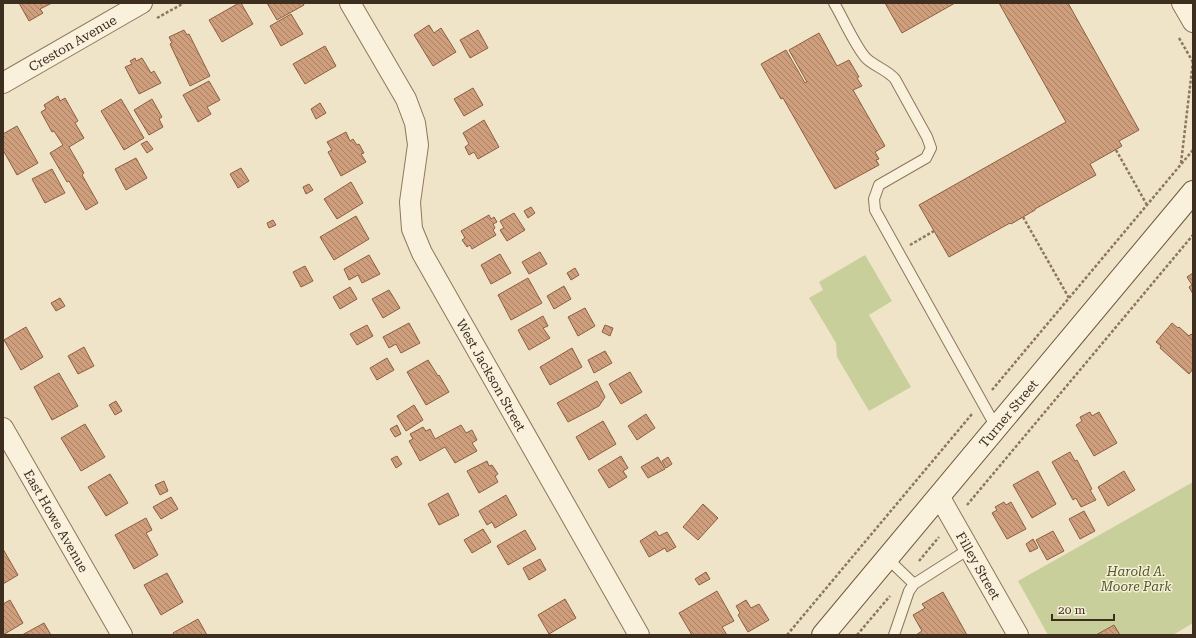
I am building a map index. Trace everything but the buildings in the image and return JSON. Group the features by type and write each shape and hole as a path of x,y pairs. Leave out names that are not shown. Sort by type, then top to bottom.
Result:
{"street":[{"name":"Creston Avenue","path":"3,83 142,3"},
{"name":"West Jackson Street","path":"350,3 406,99 415,123 418,145 410,202 412,229 422,253 639,635"},
{"path":"1182,3 1193,22"},
{"name":"Turner Street","path":"824,635 1193,192"},
{"name":"East Howe Avenue","path":"3,428 122,635"},
{"name":"Filley Street","path":"939,496 1018,635"}],"lane":[{"path":"834,3 860,50 867,59 890,73 895,79 927,137 931,148 926,158 879,185 874,198 875,210 996,427"},
{"path":"894,635 909,591 914,584 969,549"},
{"path":"887,558 914,584"}],"path":[{"path":"1181,164 1193,61"},
{"path":"1116,150 1147,205"},
{"path":"1024,217 1069,298"},
{"path":"898,252 934,231"},
{"path":"857,635 953,520 967,506 1193,235"}],"green space":[{"path":"865,255 892,301 869,315 911,387 869,411 837,357 836,343 809,298 823,290 819,282"},
{"name":"Harold A. Moore Park","path":"1193,482 1193,623 1173,635 1048,635 1018,581"}]}
